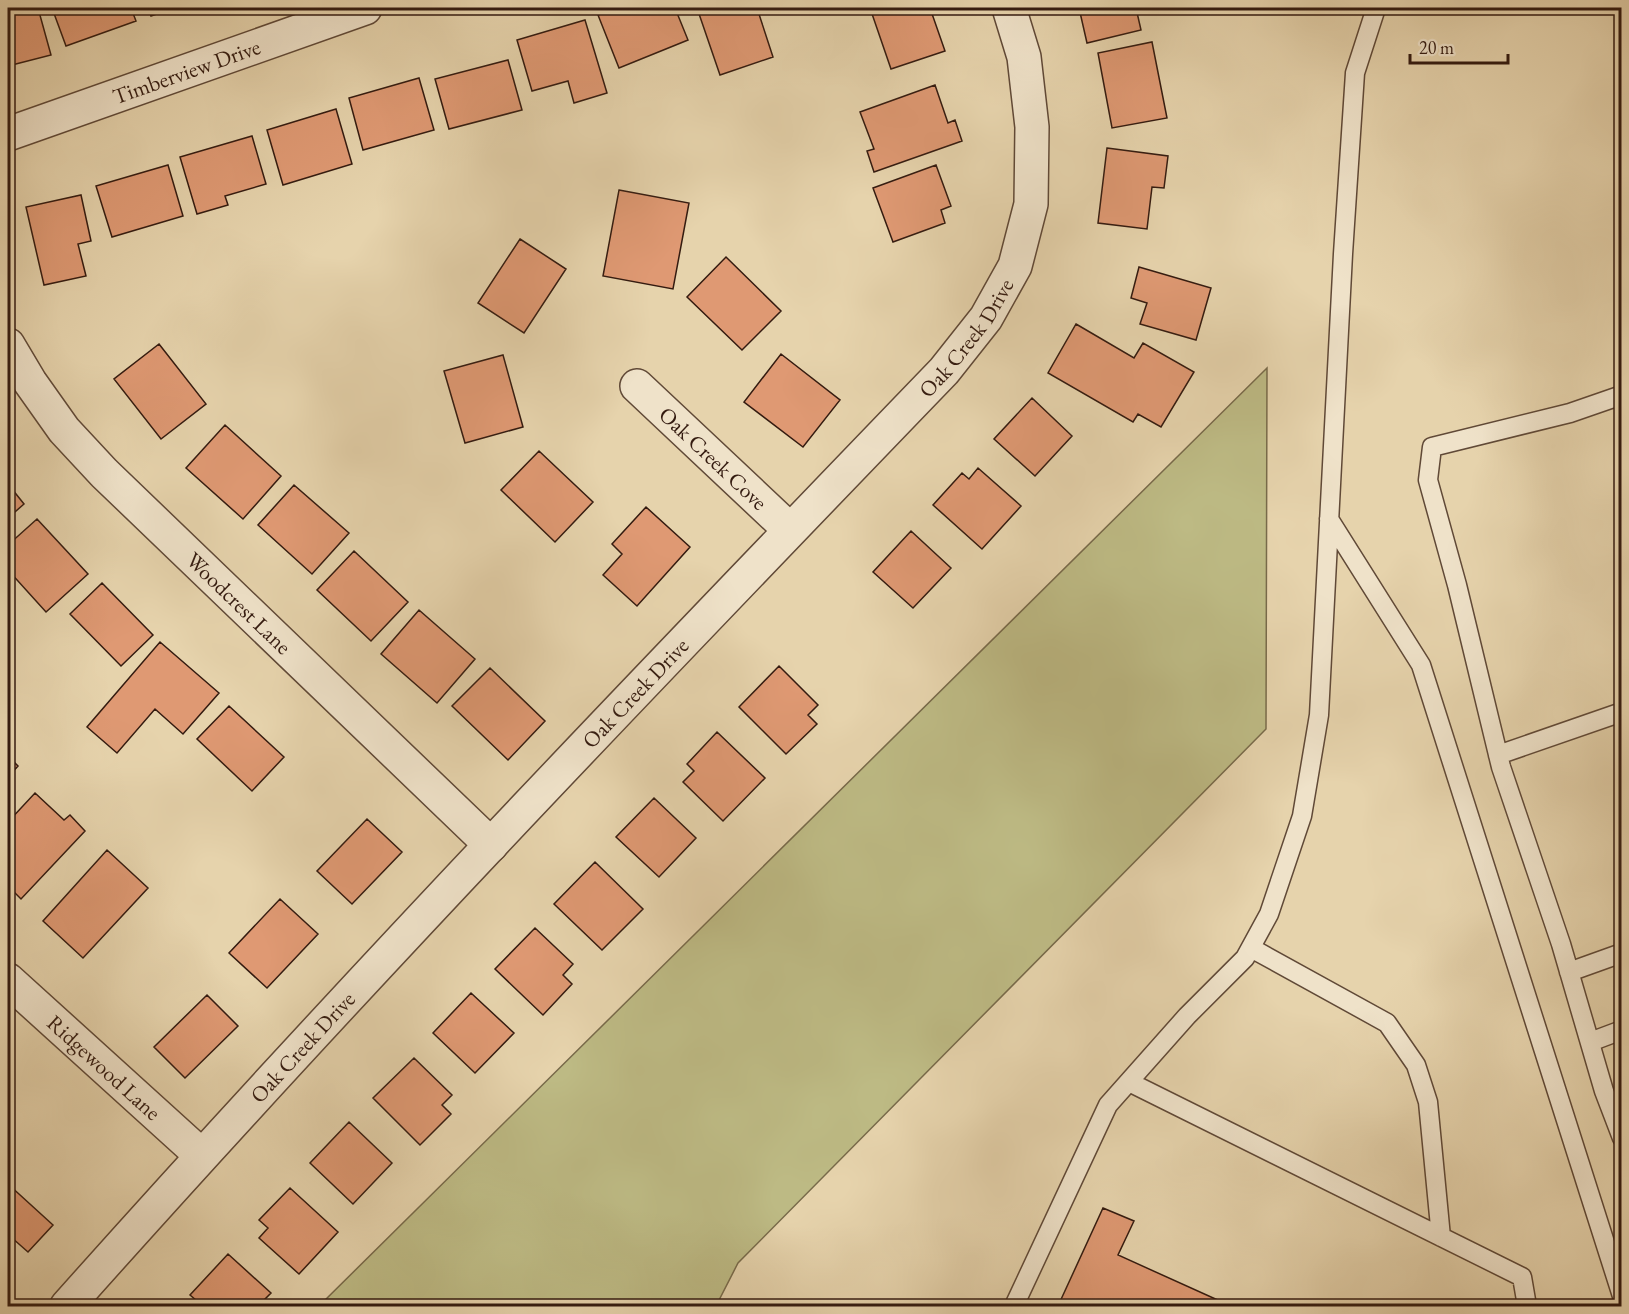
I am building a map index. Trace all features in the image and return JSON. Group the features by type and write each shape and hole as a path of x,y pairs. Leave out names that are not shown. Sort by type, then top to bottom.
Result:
{"street":[{"name":"Timberview Drive","path":"8,134 365,8"},
{"name":"Oak Creek Drive","path":"67,1306 201,1155 491,845 944,371 986,318 1015,266 1031,204 1032,127 1024,57 1009,8"},
{"name":"Woodcrest Lane","path":"8,345 30,382 64,430 104,473 491,845"},
{"name":"Oak Creek Cove","path":"637,386 790,530"},
{"name":"Ridgewood Lane","path":"8,980 201,1155"}],"lane":[{"path":"1014,1306 1108,1105 1187,1016 1245,958 1251,948 1269,914 1302,816 1319,715 1355,73 1376,8"},
{"path":"1622,395 1570,413 1432,447 1428,480 1457,585 1498,756 1590,1042 1616,1109 1622,1138"},
{"path":"1329,519 1420,665 1622,1296"},
{"path":"1498,756 1622,712"},
{"path":"1251,948 1387,1023 1416,1065 1428,1102 1442,1237"},
{"path":"1569,972 1622,953"},
{"path":"1590,1042 1622,1030"},
{"path":"1129,1082 1522,1276 1527,1306"}],"shaded area":[{"path":"1267,368 1266,729 738,1263 716,1306 319,1306"}],"building":[{"path":"8,8 38,8 51,55 8,66"},
{"path":"52,8 131,8 136,21 66,46"},
{"path":"148,8 174,8 151,16"},
{"path":"618,8 675,8 688,40 619,68 598,15"},
{"path":"697,8 757,8 773,57 720,75"},
{"path":"870,8 930,8 945,51 891,69"},
{"path":"1079,8 1136,8 1141,30 1087,43"},
{"path":"585,20 607,93 574,103 568,81 532,91 517,40"},
{"path":"1152,42 1167,118 1112,128 1098,53"},
{"path":"508,60 522,110 449,129 435,79"},
{"path":"419,78 434,130 363,150 349,98"},
{"path":"935,85 948,123 955,120 962,141 874,172 867,151 874,149 860,112"},
{"path":"336,109 352,164 283,185 267,130"},
{"path":"252,136 266,184 225,196 228,205 197,214 180,157"},
{"path":"1107,148 1168,156 1164,188 1152,187 1147,229 1098,223"},
{"path":"168,165 183,216 112,237 96,186"},
{"path":"936,165 951,206 941,210 945,223 893,242 873,188"},
{"path":"619,190 689,203 673,289 603,276"},
{"path":"81,195 91,241 78,244 86,276 44,285 26,207"},
{"path":"520,239 566,269 524,333 478,303"},
{"path":"726,257 781,311 742,350 687,297"},
{"path":"1139,267 1211,288 1196,340 1140,324 1147,303 1131,298"},
{"path":"1076,324 1134,358 1143,343 1194,372 1161,427 1138,414 1133,422 1048,373"},
{"path":"159,344 206,404 161,439 114,379"},
{"path":"781,354 840,400 803,447 744,402"},
{"path":"503,355 523,427 465,443 444,371"},
{"path":"1032,398 1072,436 1035,476 994,439"},
{"path":"225,425 281,476 243,519 186,468"},
{"path":"539,451 593,502 555,542 501,490"},
{"path":"978,468 1021,506 982,549 933,505 962,473 969,479"},
{"path":"8,484 24,504 8,518"},
{"path":"294,485 349,533 312,574 258,525"},
{"path":"646,507 690,547 637,606 603,575 622,554 612,544"},
{"path":"37,519 88,574 46,612 8,570 8,545"},
{"path":"911,531 951,568 913,608 873,572"},
{"path":"354,551 408,602 371,641 317,590"},
{"path":"102,583 153,635 121,666 70,614"},
{"path":"419,610 475,659 437,703 381,654"},
{"path":"160,642 219,693 183,734 155,709 117,753 87,727"},
{"path":"779,666 818,705 808,715 817,724 786,754 739,707"},
{"path":"490,668 545,721 508,760 452,706"},
{"path":"229,706 284,757 252,791 197,739"},
{"path":"717,732 765,778 723,821 683,782 694,771 687,764"},
{"path":"8,756 18,766 8,777"},
{"path":"35,793 64,820 70,815 85,831 21,899 8,886 8,822"},
{"path":"654,798 696,838 659,877 616,837"},
{"path":"367,819 402,852 352,904 317,871"},
{"path":"107,850 148,888 83,958 43,921"},
{"path":"595,862 643,909 602,950 554,904"},
{"path":"280,899 318,934 267,988 229,953"},
{"path":"535,928 573,964 563,975 572,984 543,1015 495,969"},
{"path":"471,993 514,1033 475,1073 433,1033"},
{"path":"207,995 238,1026 185,1078 154,1047"},
{"path":"414,1058 452,1095 442,1105 451,1114 420,1145 373,1098"},
{"path":"349,1122 392,1163 353,1204 310,1163"},
{"path":"8,1184 53,1225 28,1252 11,1237 8,1241"},
{"path":"290,1188 338,1232 299,1274 259,1238 268,1228 259,1220"},
{"path":"1103,1208 1134,1221 1118,1255 1231,1306 1058,1306"},
{"path":"228,1254 271,1293 258,1306 203,1306 190,1295"}]}
